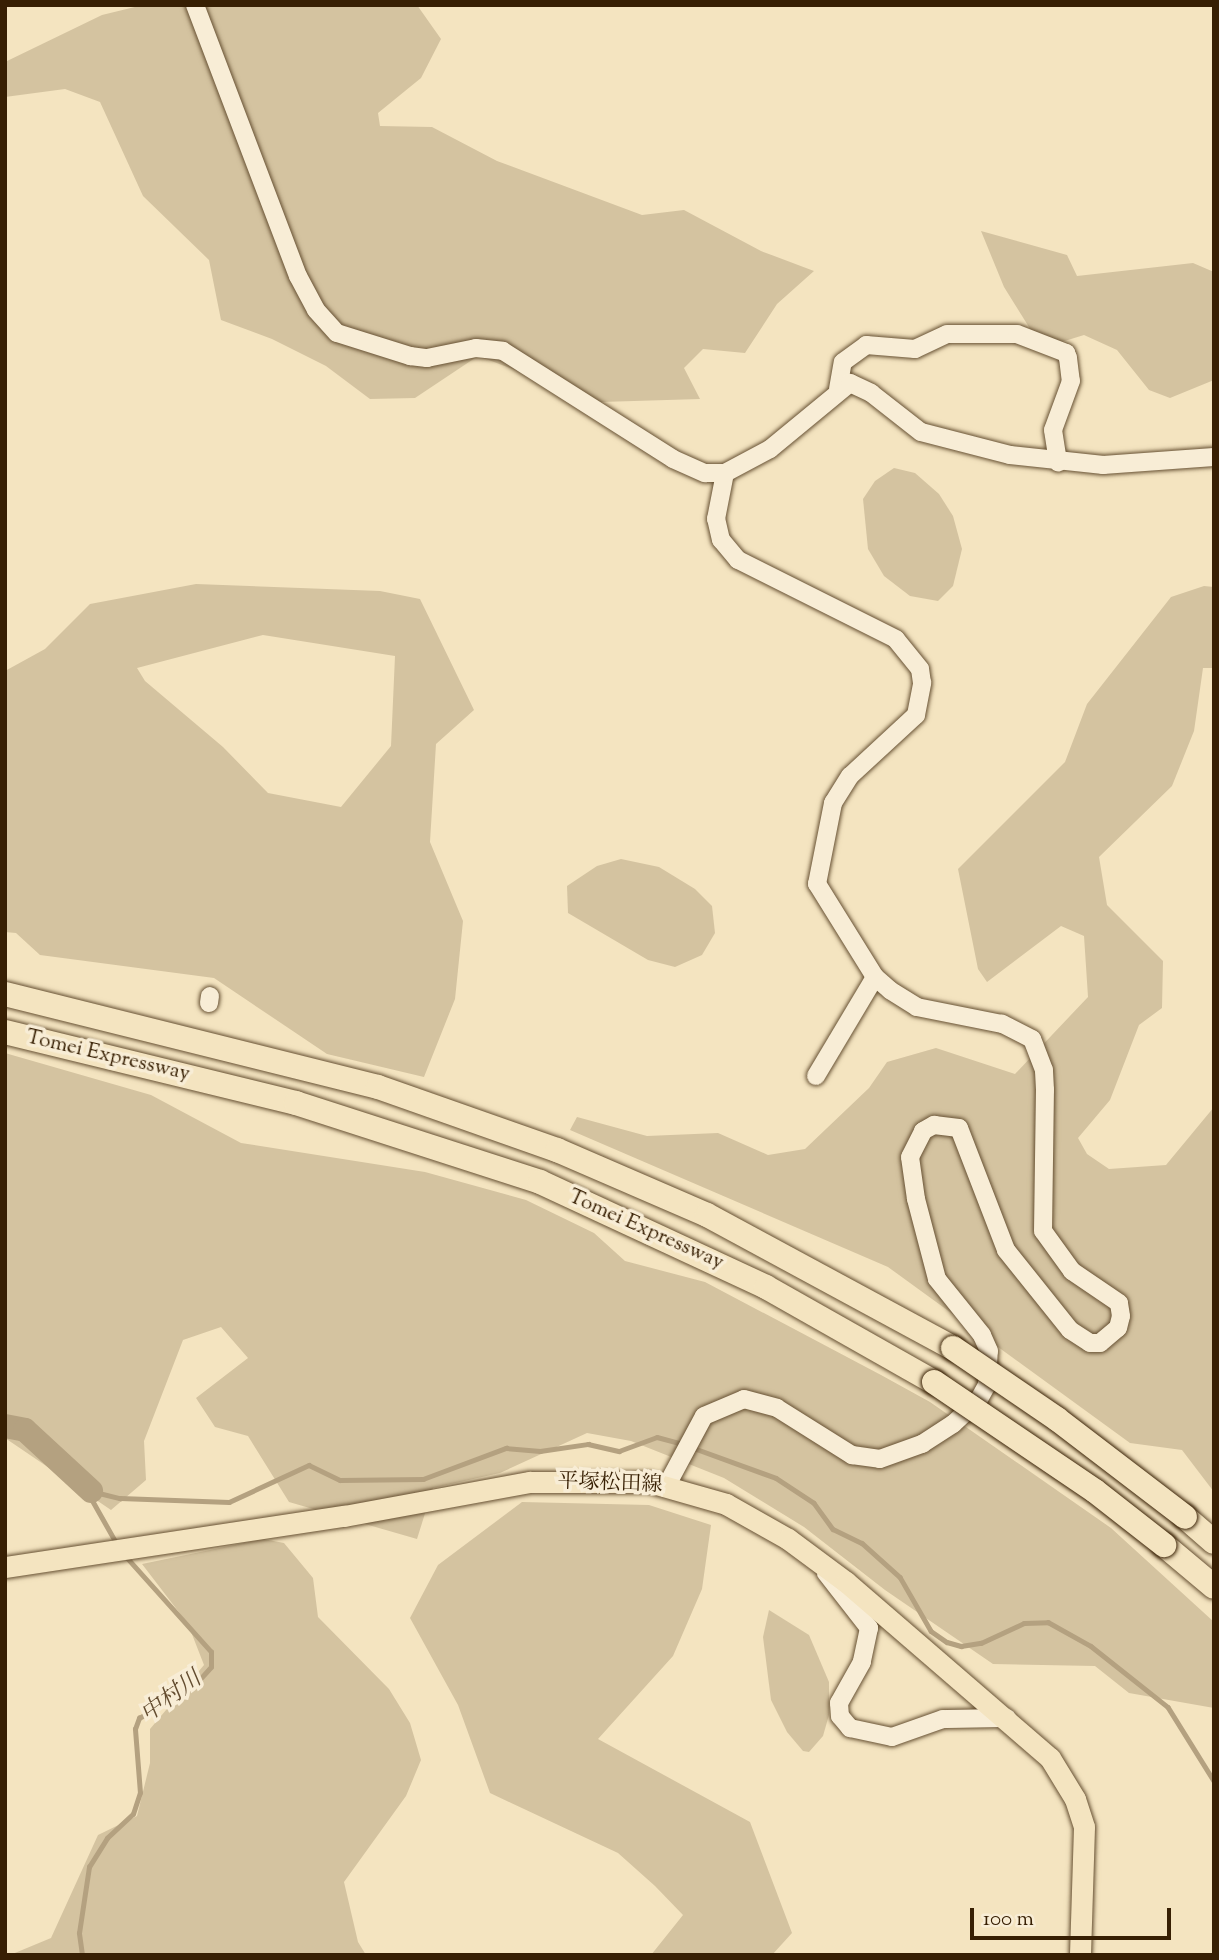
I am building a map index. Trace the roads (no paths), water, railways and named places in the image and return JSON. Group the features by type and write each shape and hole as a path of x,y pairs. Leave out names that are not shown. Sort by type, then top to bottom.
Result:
{"highway":[{"name":"Tomei Expressway","path":"5,994 378,1087 557,1150 707,1215 953,1348 1057,1419 1214,1542"},
{"name":"Tomei Expressway","path":"5,1032 296,1103 540,1182 754,1280 934,1382 1085,1484 1214,1587"}],"main road":[{"name":"平塚松田線","path":"5,1567 530,1482 668,1480 726,1504 788,1539 1007,1718 1051,1758 1075,1799 1086,1847 1080,1955"}],"street":[{"path":"195,5 298,276 316,310 337,333 410,356 427,358 475,348 503,351 673,459 705,473 725,473 770,449 838,389 858,384 910,426 936,438 1058,463 1103,465 1214,457"},
{"path":"838,389 843,362 866,345 915,349 947,334 1017,334 1066,353 1068,358 1071,381 1053,430 1058,463"},
{"path":"668,1480 693,1431 704,1416 719,1407 744,1399 761,1401 852,1455 880,1459 922,1444 953,1424 978,1401 987,1385 989,1351 982,1335 937,1279 916,1199 910,1157 923,1132 934,1125 959,1128 1006,1250 1070,1330 1090,1343 1100,1343 1118,1328 1119,1303 1072,1271 1043,1231 1045,1080 1032,1040 1002,1024 917,1007 875,977 817,884 826,822 842,785 916,715 922,683 920,669 896,639 737,560 721,540 716,519 725,473"},
{"path":"816,1076 875,977"},
{"path":"788,1539 821,1566 869,1628 862,1662 839,1703 840,1716 850,1728 892,1737 943,1719 1007,1718"}],"waterway":[{"name":"中村川","path":"5,1426 25,1430 91,1491"},
{"path":"117,1545 91,1499 91,1491 120,1498 229,1502 309,1465 340,1480 423,1479 506,1448 540,1451 588,1444 619,1451 657,1437 683,1444"},
{"path":"691,1447 776,1478 814,1503 833,1529 862,1543 900,1577 931,1631 947,1642 961,1646 981,1643 1024,1623 1048,1622 1091,1646 1168,1707 1214,1781"},
{"name":"中村川","path":"82,1955 79,1933 89,1867 107,1838 133,1814 140,1793 135,1729 139,1718 192,1688 211,1667 211,1652 124,1555"}]}
